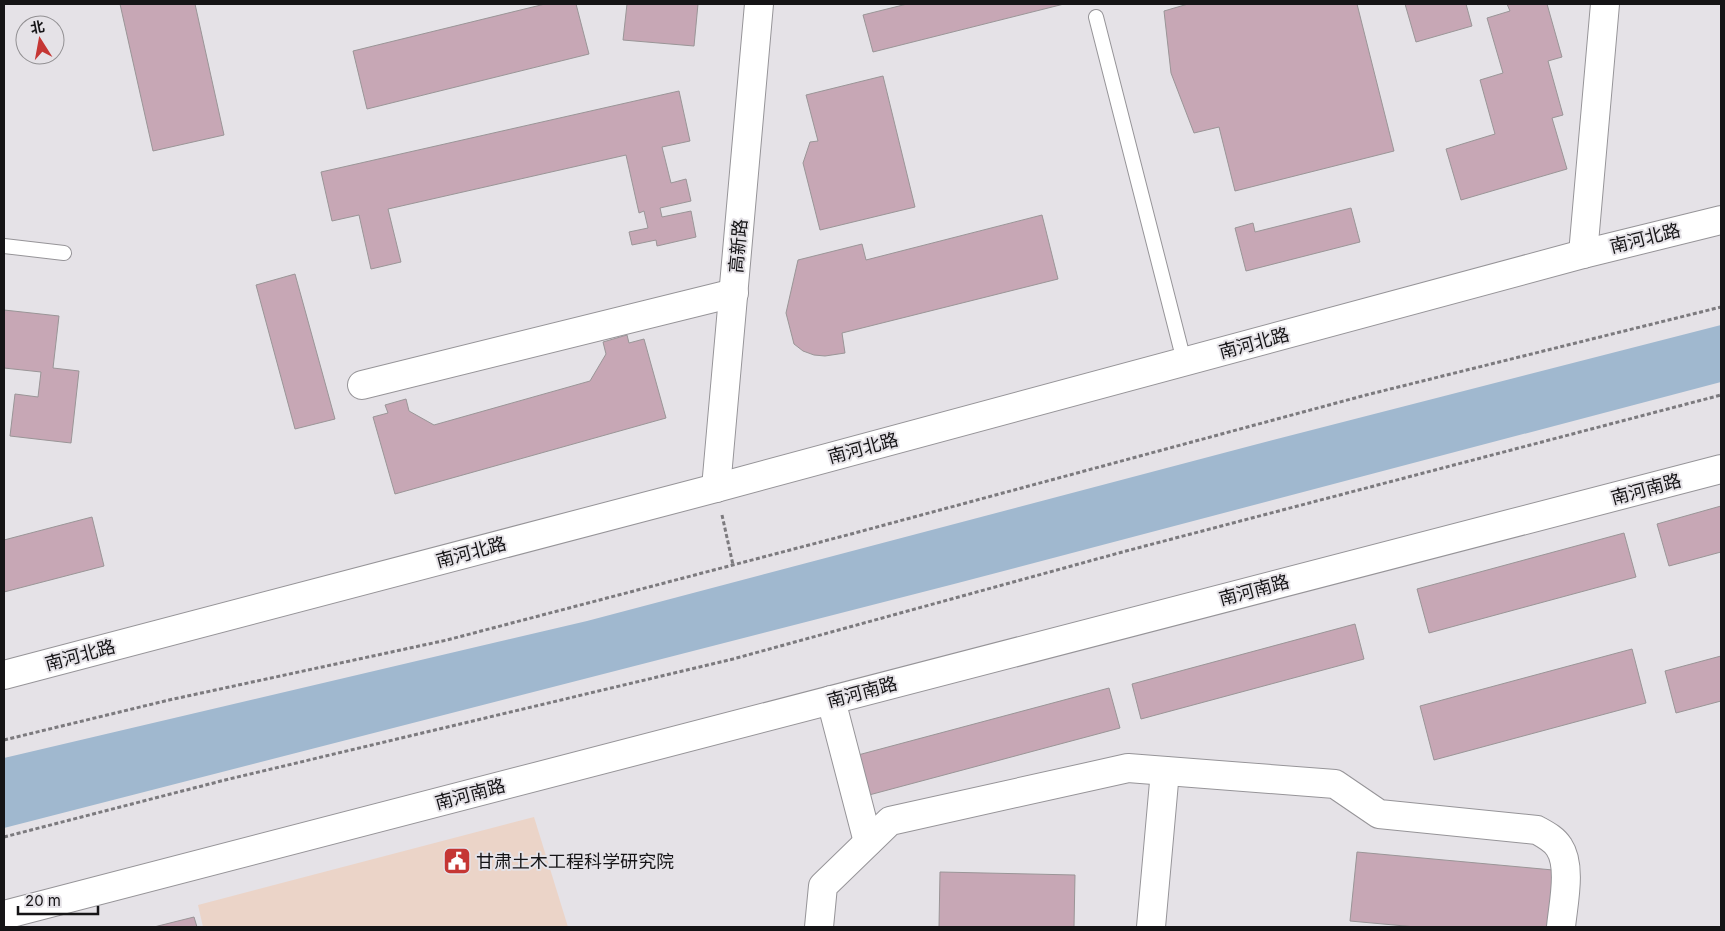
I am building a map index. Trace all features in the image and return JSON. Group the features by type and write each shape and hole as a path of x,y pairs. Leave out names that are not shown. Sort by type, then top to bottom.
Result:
{"street":[{"name":"高新路","path":"716,488 759,4"},
{"path":"1582,254 1605,4"},
{"name":"南河北路","path":"4,675 716,488 1582,254 1721,220"},
{"path":"362,385 734,293"},
{"name":"南河南路","path":"4,916 1721,469"},
{"path":"831,700 868,842"},
{"path":"819,927 823,886 890,821 1128,768 1335,784 1379,814 1538,830 1550,837 1559,847 1564,859 1566,873 1561,927"},
{"path":"1151,927 1165,771"}],"lane":[{"path":"1096,17 1184,361"},
{"path":"4,246 64,253"}],"path":[{"path":"4,740 169,700 447,640 1366,395 1721,307"},
{"path":"4,837 225,780 733,659 1126,550 1721,395"},
{"path":"716,488 733,565"}],"shaded area":[{"name":"甘肃土木工程科学研究院","path":"534,817 568,927 203,927 198,905"}],"water":[{"path":"1721,325 1721,382 954,584 4,828 4,758 587,621 1250,446"}],"building":[{"path":"120,4 195,4 224,135 153,151"},
{"path":"545,4 576,4 589,54 367,109 353,51"},
{"path":"627,4 698,4 694,46 623,40"},
{"path":"907,4 1064,4 873,52 863,15"},
{"path":"1188,4 1357,4 1394,151 1235,191 1219,127 1194,133 1171,73 1164,11"},
{"path":"1405,4 1466,4 1472,26 1416,42"},
{"path":"1507,4 1547,4 1562,57 1548,61 1563,115 1552,118 1567,169 1461,200 1446,149 1495,134 1480,80 1503,73 1487,18 1510,11"},
{"path":"883,76 915,207 820,230 803,163 810,142 818,141 806,95"},
{"path":"679,91 690,141 662,147 671,183 686,179 691,201 660,208 662,217 691,211 696,237 657,246 656,240 632,245 629,232 648,228 644,211 639,213 626,155 388,209 401,262 371,269 359,215 332,221 321,172"},
{"path":"1351,208 1360,242 1246,271 1235,228 1253,223 1255,232"},
{"path":"1042,215 1058,279 842,333 845,353 825,356 814,355 803,351 794,344 786,313 798,260 862,244 866,260"},
{"path":"295,274 335,419 295,429 256,285"},
{"path":"4,310 59,316 53,368 79,371 71,443 10,436 15,394 38,397 41,372 4,368"},
{"path":"627,335 629,343 644,339 666,418 395,494 373,417 388,413 385,405 406,399 409,411 434,425 590,381 606,354 603,342"},
{"path":"1721,506 1721,552 1669,566 1657,524"},
{"path":"92,517 104,566 4,592 4,540"},
{"path":"1624,533 1636,577 1429,633 1417,589"},
{"path":"1355,624 1364,659 1141,719 1132,684"},
{"path":"1632,649 1646,703 1434,760 1420,706"},
{"path":"1721,656 1721,701 1676,713 1665,671"},
{"path":"1109,688 1120,728 869,795 858,755"},
{"path":"1357,852 1553,870 1548,927 1416,927 1350,921"},
{"path":"940,872 1075,875 1074,927 939,927"},
{"path":"194,917 197,927 154,927"}],"place":[{"name":"甘肃土木工程科学研究院","path":"457,861"}]}
